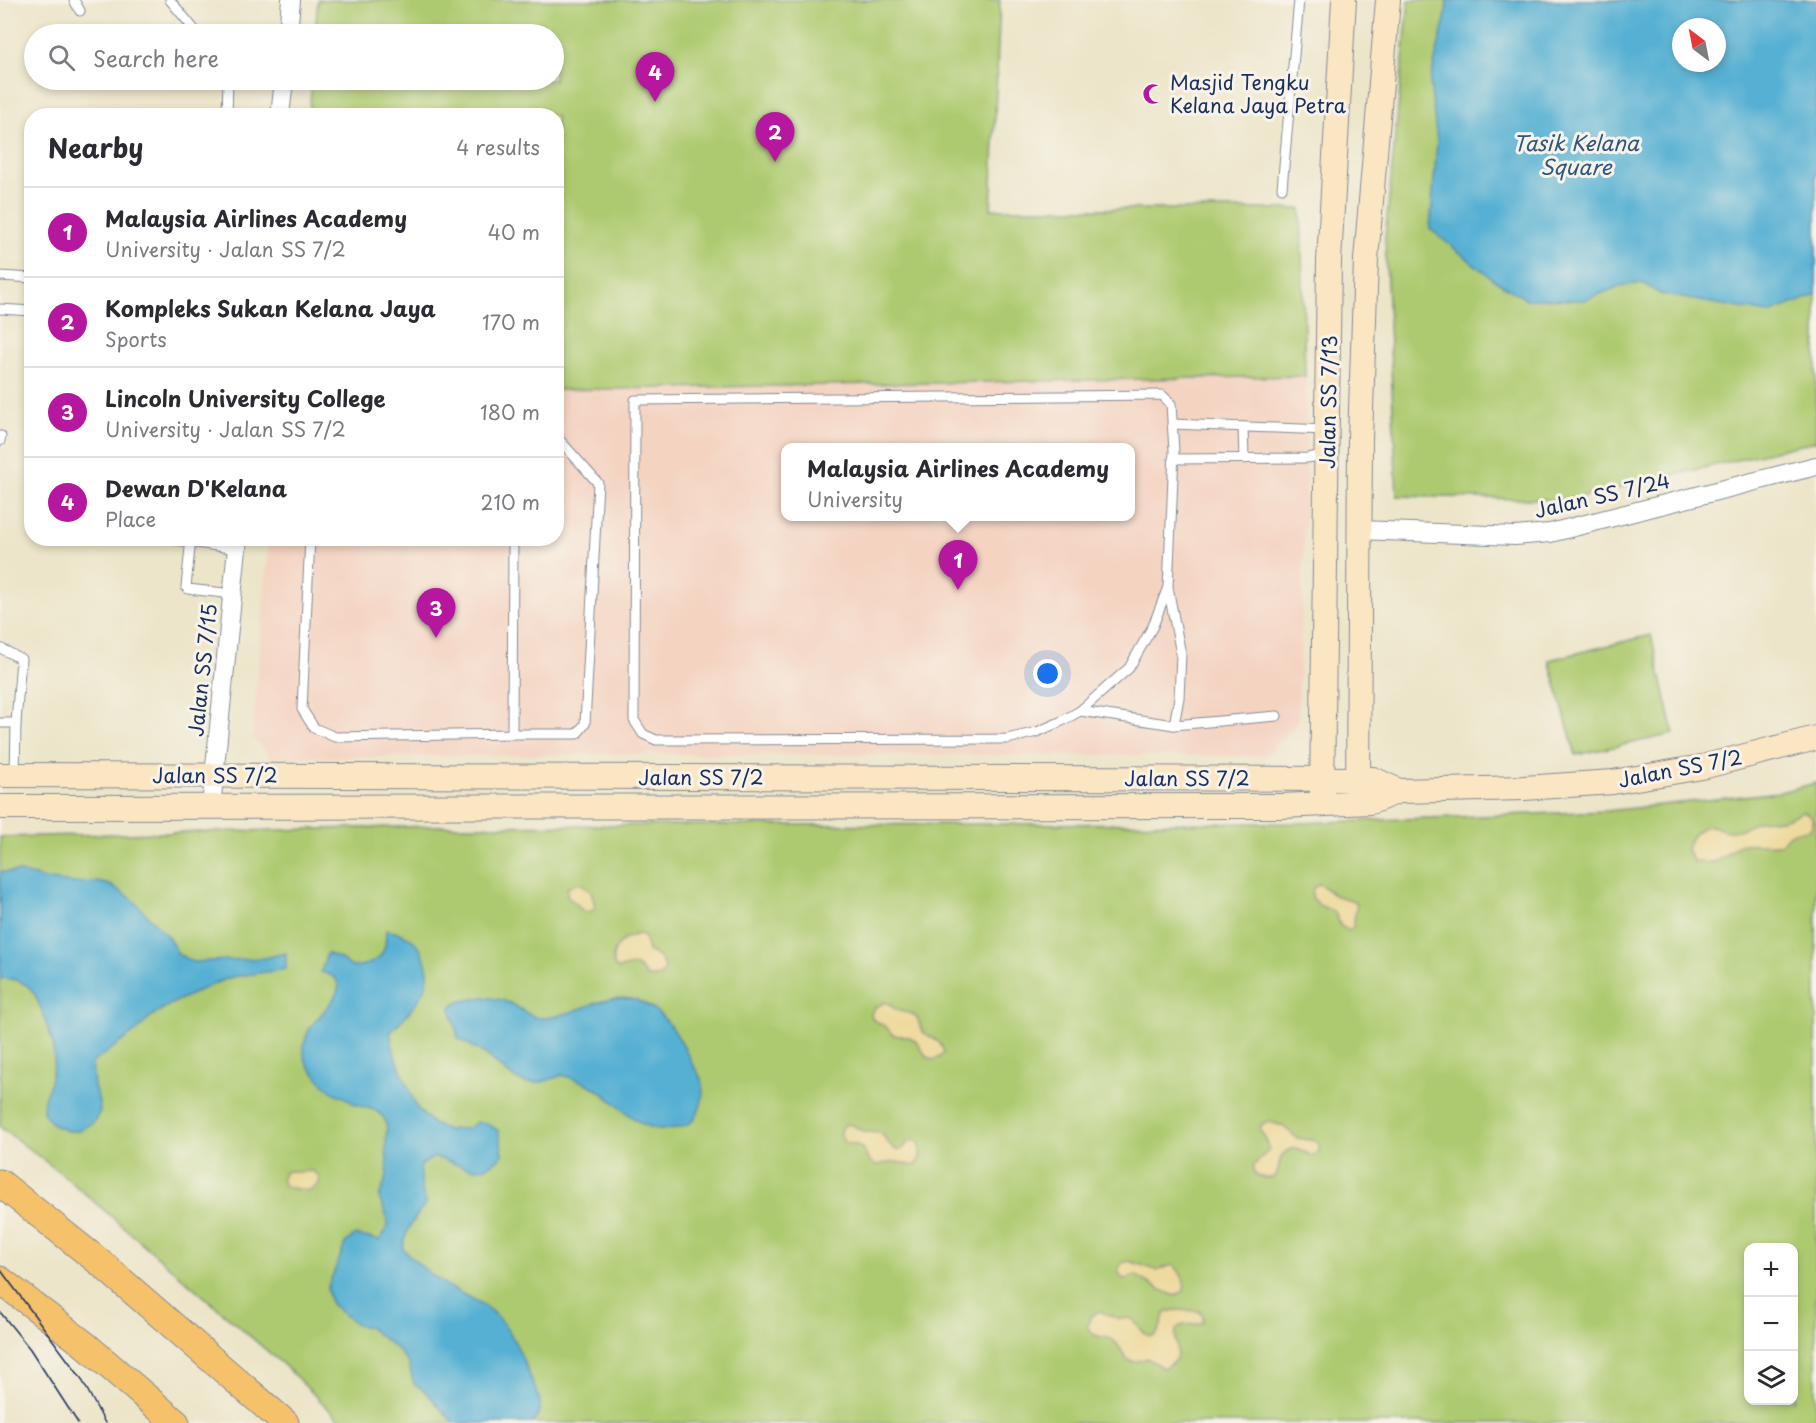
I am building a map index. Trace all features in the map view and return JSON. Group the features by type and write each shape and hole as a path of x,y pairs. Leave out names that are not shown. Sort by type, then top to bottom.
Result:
{"main road":[{"path":"0,1183 103,1265 285,1423"},
{"path":"0,1280 84,1344 176,1423"},
{"path":"122,1377 156,1423"}],"street":[{"path":"289,24 291,0"},
{"name":"Jalan SS 7/13","path":"1322,804 1329,261 1344,0"},
{"name":"Jalan SS 7/13","path":"1358,791 1360,439 1366,260 1388,0"},
{"path":"281,108 283,90"},
{"path":"1327,455 1360,439"},
{"name":"Jalan SS 7/24","path":"1359,530 1515,536 1550,533 1816,465"},
{"name":"Jalan SS 7/15","path":"211,807 238,546"},
{"name":"Jalan SS 7/2","path":"0,807 1281,806 1322,804 1358,791 1373,779 1399,791 1524,788 1613,782 1702,767 1816,738"},
{"name":"Jalan SS 7/2","path":"7,775 1322,780 1358,791"}],"lane":[{"path":"74,0 80,11"},
{"path":"170,0 190,24"},
{"path":"1282,188 1299,0"},
{"path":"227,108 228,90"},
{"path":"0,276 24,278"},
{"path":"0,309 24,310"},
{"path":"1168,587 1153,626 1129,668 1080,711 1037,732 1007,740 656,740 643,734 634,720 635,400 1162,395 1171,404 1173,459 1168,587 1181,654 1179,698 1174,725"},
{"path":"1172,424 1327,430"},
{"path":"1243,427 1244,459"},
{"path":"0,441 1,436"},
{"path":"310,546 302,709 314,728 335,737 577,734 585,724 598,483 564,445"},
{"path":"1173,459 1307,458 1327,455"},
{"path":"190,546 186,587 233,594"},
{"path":"512,734 513,546"},
{"path":"0,648 21,659 16,723 7,775"},
{"path":"1080,711 1174,725 1277,716"},
{"path":"0,723 16,723"}],"shaded area":[{"path":"1305,376 1307,458 1298,723 1266,756 610,754 272,758 252,738 268,546 564,546 564,390"}],"green space":[{"path":"318,0 1000,0 991,209 1301,209 1305,376 564,390 564,108 310,108 311,90 564,90 564,24 316,24"},
{"path":"1409,0 1816,0 1816,441 1569,500 1397,496 1385,238"},
{"path":"1651,635 1674,734 1576,755 1549,660"},
{"path":"1816,783 1816,1423 343,1423 287,1368 62,1174 0,1127 0,837 439,826 1302,823 1607,811 1780,792"}],"sand":[{"path":"1803,811 1812,817 1813,823 1810,830 1791,833 1782,843 1743,844 1721,858 1709,862 1694,862 1687,850 1696,832 1705,827 1733,831 1765,819 1785,819"},
{"path":"582,884 592,893 595,908 592,911 582,910 568,897 567,888"},
{"path":"1319,884 1335,895 1357,903 1353,927 1349,931 1340,925 1335,912 1319,905 1312,897 1313,889"},
{"path":"639,934 644,936 648,951 659,957 665,967 664,972 657,977 647,977 634,966 618,969 613,964 616,947 628,937"},
{"path":"885,1002 901,1012 915,1016 924,1033 941,1045 944,1052 940,1057 932,1060 927,1057 916,1041 909,1037 893,1035 885,1026 872,1019 871,1014 874,1008"},
{"path":"1270,1122 1283,1126 1297,1138 1317,1141 1320,1147 1318,1153 1312,1156 1299,1149 1292,1149 1283,1154 1273,1178 1255,1175 1253,1167 1269,1147 1260,1130 1262,1124"},
{"path":"846,1124 865,1132 881,1133 897,1151 904,1148 908,1142 915,1140 920,1144 920,1158 916,1165 896,1162 875,1165 860,1147 844,1141 840,1130"},
{"path":"312,1171 319,1176 319,1184 310,1191 286,1187 281,1180 285,1172"},
{"path":"1129,1261 1156,1270 1173,1265 1182,1277 1184,1291 1175,1296 1135,1275 1126,1279 1122,1278 1119,1272 1120,1267 1122,1263"},
{"path":"1174,1310 1199,1311 1203,1316 1203,1322 1177,1328 1175,1334 1177,1355 1171,1364 1163,1368 1147,1358 1139,1361 1129,1360 1114,1341 1107,1337 1097,1336 1087,1326 1091,1316 1099,1311 1120,1319 1131,1318 1143,1332 1150,1336 1159,1330 1165,1313"}],"water":[{"name":"Tasik Kelana Square","path":"1447,0 1816,0 1816,295 1769,313 1660,294 1643,283 1620,286 1585,300 1526,299 1495,281 1430,229 1437,142 1430,82 1446,14"},
{"path":"0,872 20,872 72,883 97,882 110,885 130,897 168,937 178,954 193,962 264,958 286,953 286,969 232,977 169,1005 150,1017 139,1029 92,1063 94,1087 100,1111 94,1122 79,1131 67,1131 53,1125 43,1112 44,1098 54,1063 53,1043 35,995 28,986 17,980 0,978"},
{"path":"386,930 413,940 423,954 428,970 423,992 390,1033 395,1056 417,1108 433,1124 448,1130 468,1128 477,1122 485,1123 498,1130 503,1154 495,1162 478,1169 434,1157 420,1166 422,1190 426,1203 408,1230 403,1249 425,1270 454,1290 486,1307 501,1321 513,1338 539,1399 539,1410 533,1423 455,1423 414,1384 409,1365 398,1350 368,1327 357,1325 331,1304 327,1289 346,1242 355,1235 379,1240 387,1229 387,1219 379,1197 388,1172 387,1127 380,1114 355,1104 326,1087 306,1062 304,1046 309,1030 338,991 338,983 333,977 321,972 327,953 352,967 362,966 382,953"},
{"path":"484,997 507,1002 539,1018 566,1014 613,999 625,998 646,1004 669,1023 700,1076 702,1096 698,1113 685,1126 668,1129 652,1128 634,1118 600,1091 581,1081 562,1075 539,1083 516,1079 486,1055 458,1038 451,1007 458,1002"}],"tram line":[{"path":"0,1269 81,1378 105,1423"},
{"path":"0,1312 30,1349 78,1423"}],"place":[{"name":"Masjid Tengku Kelana Jaya Petra","path":"1153,94"},
{"name":"Dewan D'Kelana","path":"655,102"},
{"name":"Kompleks Sukan Kelana Jaya","path":"775,162"},
{"name":"Malaysia Airlines Academy","path":"958,590"},
{"name":"Lincoln University College","path":"436,638"}]}
